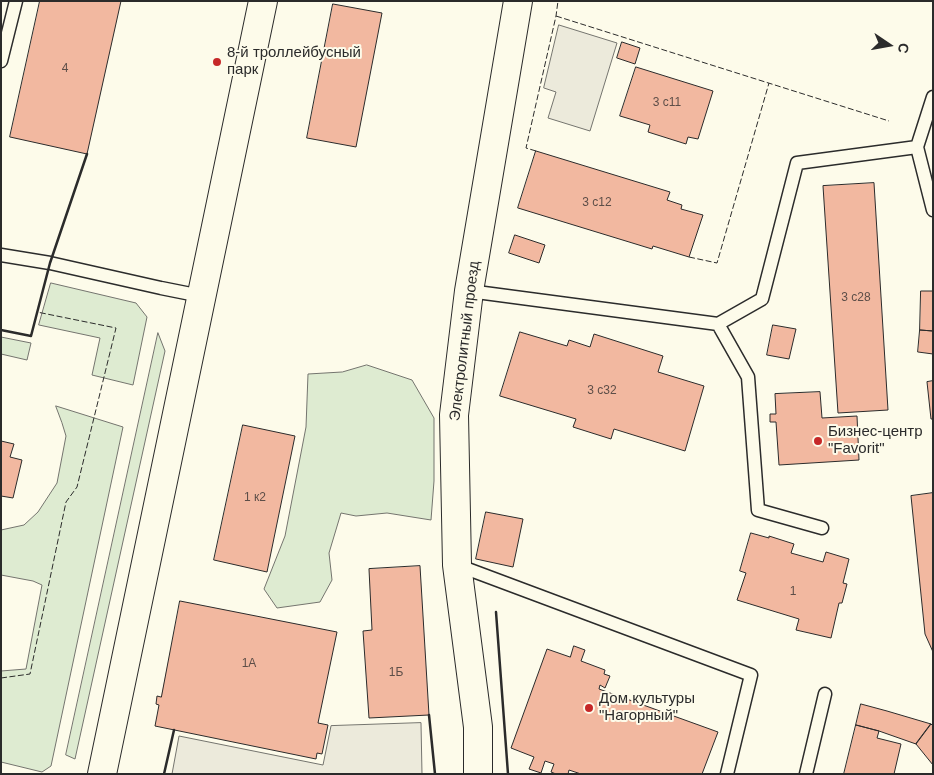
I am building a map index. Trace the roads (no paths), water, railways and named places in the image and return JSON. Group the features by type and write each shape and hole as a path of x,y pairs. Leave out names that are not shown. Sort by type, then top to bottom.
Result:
{"street":[{"path":"102,774 263,1"},
{"name":"Электролитный проезд","path":"478,774 478,727 457,565 454,415 469,291 518,1"}],"lane":[{"path":"1,61 16,1"},
{"path":"933,97 917,147 933,210"},
{"path":"469,291 718,324 762,299 797,163 917,147"},
{"path":"1,255 50,263 202,296"},
{"path":"718,324 748,376 758,510 822,528"},
{"path":"457,565 751,675 727,774"},
{"path":"806,774 825,694"}],"place":[{"name":"8-й троллейбусный парк","path":"217,62"},
{"name":"Бизнес-центр \"Favorit\"","path":"818,441"},
{"name":"Дом культуры \"Нагорный\"","path":"589,708"}]}
